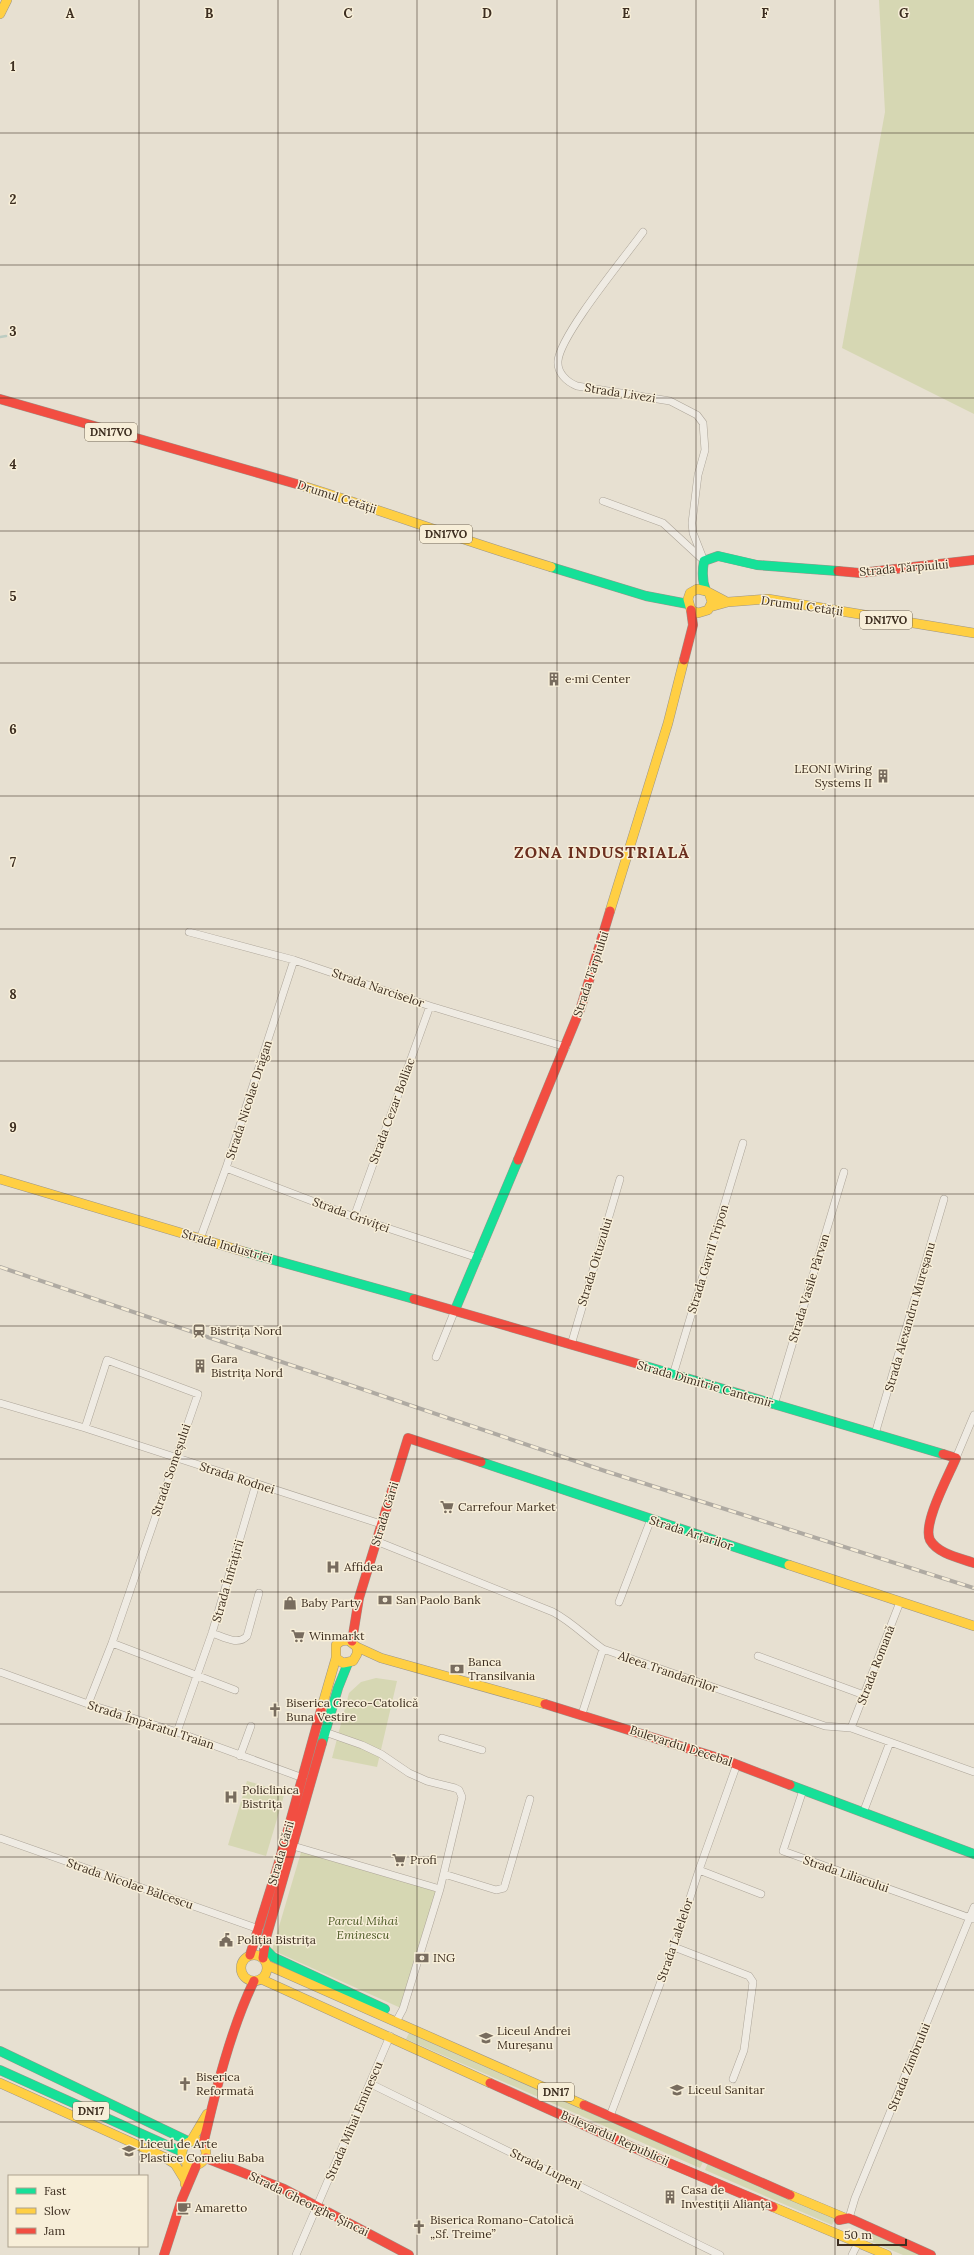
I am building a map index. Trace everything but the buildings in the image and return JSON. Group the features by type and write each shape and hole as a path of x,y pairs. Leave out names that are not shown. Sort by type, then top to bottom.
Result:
{"main road":[{"path":"0,14 7,0"},
{"name":"Drumul Cetății","path":"0,399 363,504 480,546 646,596 672,600 698,588 725,601"},
{"name":"Strada Tărpiului","path":"455,1310 582,1007 668,723 693,625 698,588 711,557 718,556 757,565 809,570 879,572 974,560"},
{"path":"698,588 712,602 710,607"},
{"name":"DN17VO","path":"698,588 702,613 710,607"},
{"name":"Drumul Cetății","path":"710,607 725,601 761,599 798,603 929,628 974,633"},
{"name":"Strada Tărpiului","path":"693,625 702,613"},
{"name":"Strada Industriei","path":"0,1179 200,1239 455,1310"},
{"name":"Strada Dimitrie Cantemir","path":"455,1310 956,1458"},
{"name":"Strada Arțarilor","path":"408,1438 974,1626"},
{"name":"Strada Gării","path":"250,1956 303,1778 336,1658 334,1649 355,1613 408,1438"},
{"path":"956,1458 933,1513 928,1530 930,1539 937,1547 974,1563"},
{"name":"Strada Gării","path":"265,1962 264,1948 325,1732 338,1688 352,1660 355,1644 355,1613"},
{"path":"340,1641 355,1644"},
{"name":"Bulevardul Decebal","path":"355,1644 380,1658 582,1714 737,1764 974,1854"},
{"path":"336,1658 340,1662 352,1660"},
{"name":"Bulevardul Decebal","path":"352,1660 380,1658"},
{"path":"264,1948 273,1957 386,2010 396,2022"},
{"path":"212,2107 202,2121 191,2142 183,2148 182,2157 192,2165 201,2164 206,2158 207,2153 203,2144 212,2107 244,2001 254,1980 267,1973 265,1962 255,1955 250,1956 242,1964 242,1972 254,1980"},
{"name":"Bulevardul Republicii","path":"265,1962 396,2022 931,2255"},
{"name":"Bulevardul Republicii","path":"254,1980 390,2036 650,2155 887,2255"},
{"name":"DN17","path":"0,2051 191,2142 197,2141 203,2144"},
{"name":"DN17","path":"0,2070 182,2152"},
{"path":"0,2083 164,2157 175,2164 186,2182"},
{"path":"178,2136 185,2134 202,2121"},
{"name":"Strada Gheorghe Șincai","path":"206,2158 225,2164 318,2207 409,2255"},
{"path":"185,2192 186,2182 192,2165"},
{"path":"164,2255 185,2192 192,2165"},
{"path":"849,2219 855,2227 853,2233 842,2236 836,2229 837,2222 849,2219"}],"street":[{"name":"Strada Livezi","path":"643,232 570,332 558,362 560,372 567,382 577,386 670,401 685,408 704,423 705,450 698,475 692,523 698,588"},
{"path":"603,501 663,523 698,588"},
{"name":"Strada Narciselor","path":"189,932 294,960 430,1006 566,1047"},
{"name":"Strada Nicolae Drăgan","path":"200,1239 226,1168 294,960"},
{"name":"Strada Cezar Bolliac","path":"354,1217 430,1006"},
{"name":"Strada Gavril Tripon","path":"673,1375 743,1143"},
{"name":"Strada Griviței","path":"226,1168 354,1217 478,1258"},
{"name":"Strada Vasile Pârvan","path":"774,1405 844,1172"},
{"name":"Strada Oituzului","path":"570,1345 620,1179"},
{"name":"Strada Alexandru Mureșanu","path":"875,1434 944,1199"},
{"path":"436,1357 455,1310"},
{"name":"Strada Someșului","path":"85,1428 107,1360 198,1394 112,1643 88,1704"},
{"name":"Strada Rodnei","path":"0,1403 85,1428 381,1524"},
{"path":"956,1458 974,1415"},
{"name":"Strada Înfrățirii","path":"177,1732 212,1633 256,1484"},
{"path":"620,1602 651,1519"},
{"name":"Aleea Trandafirilor","path":"376,1541 554,1612 569,1620 579,1632 603,1649 825,1726 851,1728 974,1772"},
{"path":"212,1633 237,1641 244,1639 247,1636 258,1593"},
{"name":"Strada Romană","path":"851,1728 900,1602"},
{"path":"112,1643 197,1677 235,1690"},
{"path":"582,1714 603,1649"},
{"path":"758,1656 864,1695"},
{"name":"Strada Împăratul Traian","path":"0,1672 88,1704 177,1732 303,1778"},
{"path":"240,1756 251,1726"},
{"path":"325,1732 369,1748 409,1773 459,1790 462,1797 440,1889 405,2001 396,2022"},
{"path":"442,1738 482,1750"},
{"path":"863,1812 890,1742"},
{"name":"Strada Lalelelor","path":"610,2116 674,1946 699,1870 737,1764"},
{"name":"Strada Liliacului","path":"804,1790 783,1851 972,1918"},
{"path":"444,1874 496,1890 504,1888 530,1799"},
{"name":"Strada Nicolae Bălcescu","path":"0,1838 259,1929"},
{"path":"293,1846 440,1889"},
{"path":"699,1870 761,1894"},
{"name":"Strada Zimbrului","path":"849,2219 855,2198 972,1918 974,1907"},
{"path":"674,1946 749,1976 753,1982 744,2050 733,2079"},
{"name":"Strada Mihai Eminescu","path":"296,2255 371,2084 390,2036"},
{"name":"Strada Lupeni","path":"371,2084 720,2255"},
{"path":"852,2255 858,2243"}],"green space":[{"path":"879,0 974,0 974,414 842,348 885,112"},
{"path":"376,1678 397,1681 377,1767 332,1758 349,1693 361,1682"},
{"path":"247,1781 285,1792 266,1856 228,1845"},
{"name":"Parcul Mihai Eminescu","path":"302,1849 440,1889 403,2009 272,1950"},
{"path":"410,2031 704,2160 700,2168 406,2039"},
{"path":"708,2163 836,2217 832,2225 705,2170"},
{"path":"867,2230 924,2255 903,2255 862,2238"}],"waterway":[{"path":"0,337 6,336"}],"railway":[{"path":"0,1267 605,1471 974,1588"}],"traffic: fast":[{"path":"706,591 703,576 704,561 718,556 757,565 838,571"},
{"path":"551,567 646,596 688,604"},
{"path":"455,1310 518,1160"},
{"path":"245,1252 414,1299"},
{"path":"642,1365 943,1454"},
{"path":"481,1462 789,1565"},
{"path":"322,1743 338,1688 348,1663"},
{"path":"790,1785 974,1854"},
{"path":"264,1948 273,1957 385,2009"},
{"path":"0,2051 190,2142"},
{"path":"0,2070 182,2152"}],"traffic: slow":[{"path":"0,14 7,0"},
{"path":"300,485 551,567"},
{"path":"709,593 712,602 708,610 698,613 691,610 688,599 690,593 697,589 706,591 725,601"},
{"path":"710,607 728,602 768,599 974,633"},
{"path":"610,911 668,723 684,660"},
{"path":"0,1179 245,1252"},
{"path":"789,1565 974,1626"},
{"path":"357,1647 357,1654 353,1661 343,1663 336,1658 336,1645 341,1641 348,1640 357,1647 381,1658 545,1704"},
{"path":"321,1710 336,1658"},
{"path":"254,1955 263,1959 267,1968 263,1977 254,1981 245,1977 241,1968 245,1959 254,1955"},
{"path":"267,1965 584,2105"},
{"path":"261,1979 490,2083"},
{"path":"0,2083 164,2157 175,2164 186,2182"},
{"path":"191,2141 207,2114"},
{"path":"189,2141 199,2141 206,2148 206,2153 206,2158 199,2165 189,2165 182,2158 182,2148 189,2141"},
{"path":"185,2184 187,2164"},
{"path":"790,2195 845,2218"},
{"path":"773,2207 887,2255"}],"traffic: jam":[{"path":"0,399 300,485"},
{"path":"838,571 860,573 974,560"},
{"path":"684,660 693,625 691,610"},
{"path":"518,1160 581,1007 610,911"},
{"path":"414,1299 642,1365"},
{"path":"352,1641 359,1598 408,1438 481,1462"},
{"path":"943,1454 956,1458 937,1499 930,1523 930,1540 938,1549 974,1563"},
{"path":"545,1704 725,1760 790,1785"},
{"path":"250,1955 279,1862 321,1710"},
{"path":"263,1958 266,1938 322,1743"},
{"path":"203,2145 218,2083 231,2040 254,1981"},
{"path":"490,2083 650,2155 773,2207"},
{"path":"584,2105 790,2195"},
{"path":"206,2158 284,2189 409,2255"},
{"path":"164,2255 182,2199 196,2166"},
{"path":"839,2220 849,2218 931,2255"}],"place":[{"name":"e·mi Center","path":"554,679"},
{"name":"LEONI Wiring Systems II","path":"883,776"},
{"name":"Bistrița Nord","path":"199,1331"},
{"name":"Gara Bistrița Nord","path":"200,1366"},
{"name":"Carrefour Market","path":"447,1507"},
{"name":"Affidea","path":"333,1567"},
{"name":"San Paolo Bank","path":"385,1600"},
{"name":"Baby Party","path":"290,1603"},
{"name":"Winmarkt","path":"298,1636"},
{"name":"Banca Transilvania","path":"457,1669"},
{"name":"Biserica Greco-Catolică Buna Vestire","path":"275,1710"},
{"name":"Policlinica Bistrița","path":"231,1797"},
{"name":"Profi","path":"399,1860"},
{"name":"Poliția Bistrița","path":"226,1940"},
{"name":"ING","path":"422,1958"},
{"name":"Liceul Andrei Mureșanu","path":"486,2038"},
{"name":"Biserica Reformată","path":"185,2084"},
{"name":"Liceul Sanitar","path":"677,2090"},
{"name":"Liceul de Arte Plastice Corneliu Baba","path":"129,2151"},
{"name":"Casa de Investiții Alianța","path":"670,2197"},
{"name":"Amaretto","path":"184,2208"},
{"name":"Biserica Romano-Catolică „Sf. Treime”","path":"419,2227"}],"district":[{"name":"ZONA INDUSTRIALĂ","path":"602,852"}]}
